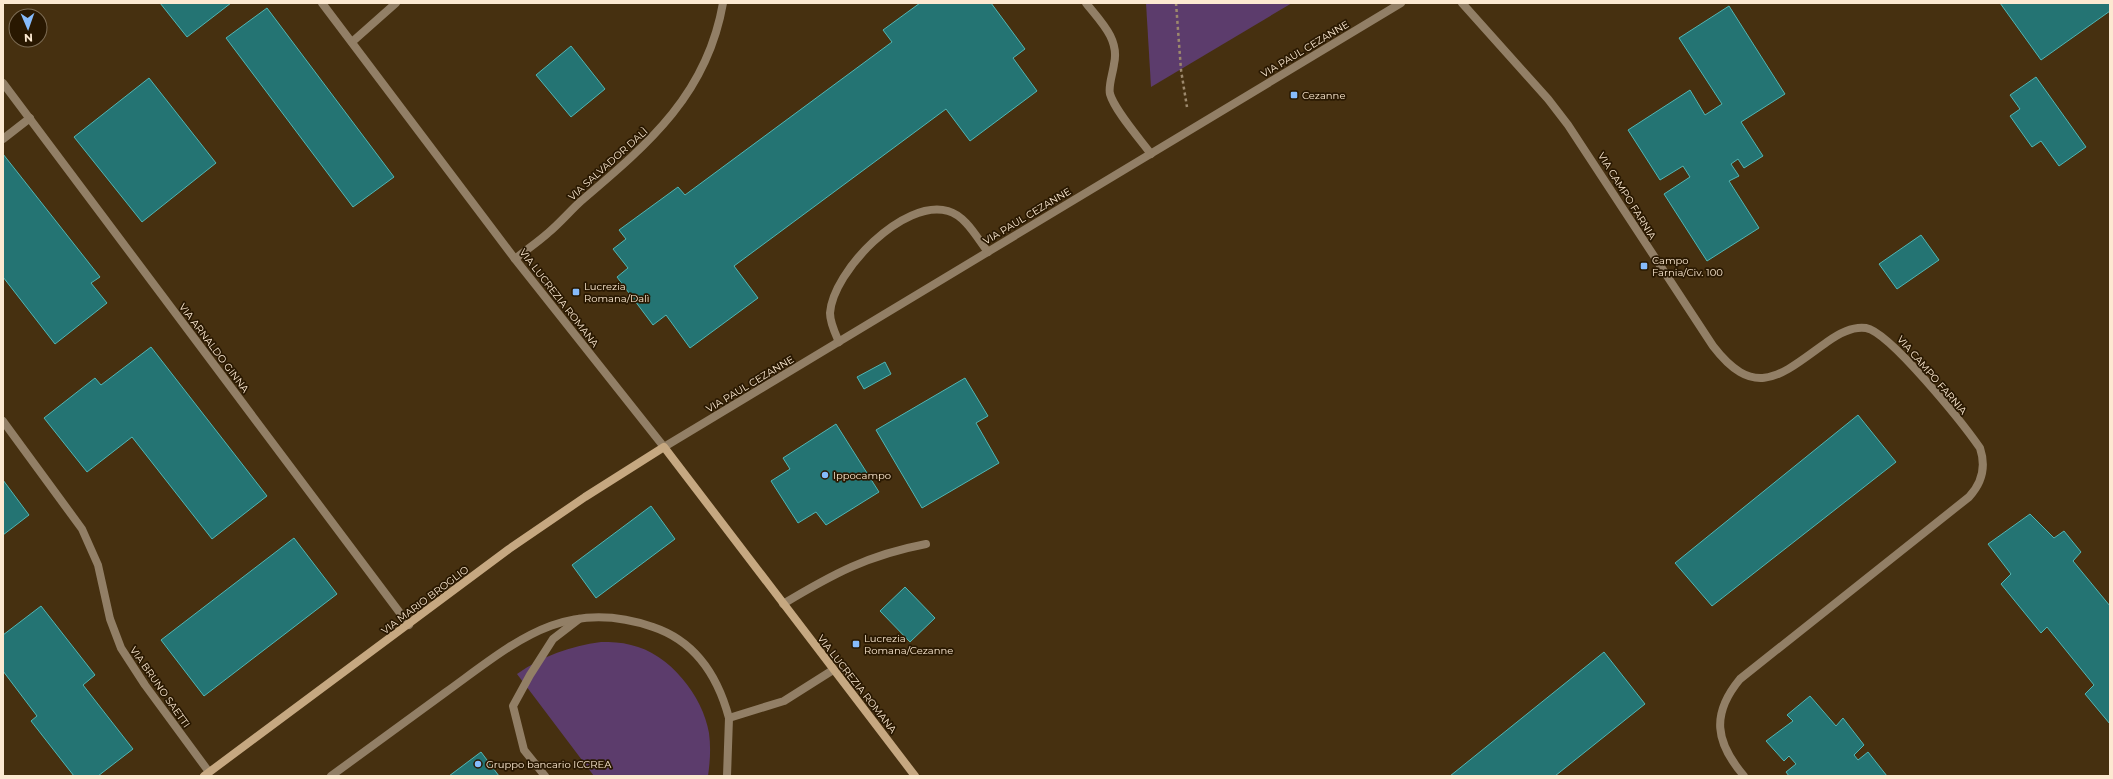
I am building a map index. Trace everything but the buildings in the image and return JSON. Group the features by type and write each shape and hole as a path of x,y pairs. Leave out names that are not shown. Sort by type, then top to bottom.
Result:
{"street":[{"name":"VIA LUCREZIA ROMANA","path":"322,3 515,259 664,448 915,776"},
{"path":"352,42 396,3"},
{"name":"VIA SALVADOR DALÌ","path":"515,259 548,233 580,202 623,166 666,122 685,96 702,67 719,23 723,3"},
{"path":"1086,3 1111,36 1114,47 1115,61 1109,93 1115,105 1151,154"},
{"name":"VIA PAUL CEZANNE","path":"664,448 1401,3"},
{"name":"VIA CAMPO FARNIA","path":"1462,3 1548,99 1572,130 1709,339 1725,361 1734,369 1746,374 1769,378 1780,374 1837,335 1854,328 1867,328 1880,334 1906,358 1980,448 1984,464 1981,479 1969,497 1740,679 1729,692 1722,707 1720,718 1722,739 1736,767 1744,776"},
{"name":"VIA ARNALDO GINNA","path":"3,83 409,625"},
{"path":"3,139 30,118"},
{"path":"839,342 831,321 832,304 835,293 861,252 896,224 929,210 948,211 962,220 988,252"},
{"name":"VIA BRUNO SAETTI","path":"3,421 82,529 98,565 110,619 121,648 206,774"},
{"name":"VIA MARIO BROGLIO","path":"206,774 549,521 664,448"},
{"path":"783,604 828,576 863,560 899,549 926,544"},
{"path":"331,776 512,644 548,626 581,618 607,617 637,622 662,630 684,644 703,662 716,681 729,718 727,776"},
{"path":"544,776 524,750 513,706 530,675 553,639 581,618"},
{"path":"729,718 784,701 833,670"}],"path":[{"path":"1176,3 1181,70 1191,129"}],"shaded area":[{"path":"1146,3 1292,3 1151,87"},
{"path":"601,642 624,643 645,650 658,657 682,678 700,705 709,733 710,760 708,776 594,776 517,674 537,662 557,653 578,646"}],"place":[{"name":"Cezanne","path":"1294,95"},
{"name":"Campo Farnia/Civ. 100","path":"1644,266"},
{"name":"Lucrezia Romana/Dalì","path":"576,292"},
{"name":"Ippocampo","path":"825,475"},
{"name":"Lucrezia Romana/Cezanne","path":"856,644"},
{"name":"Gruppo bancario ICCREA","path":"478,764"}]}
